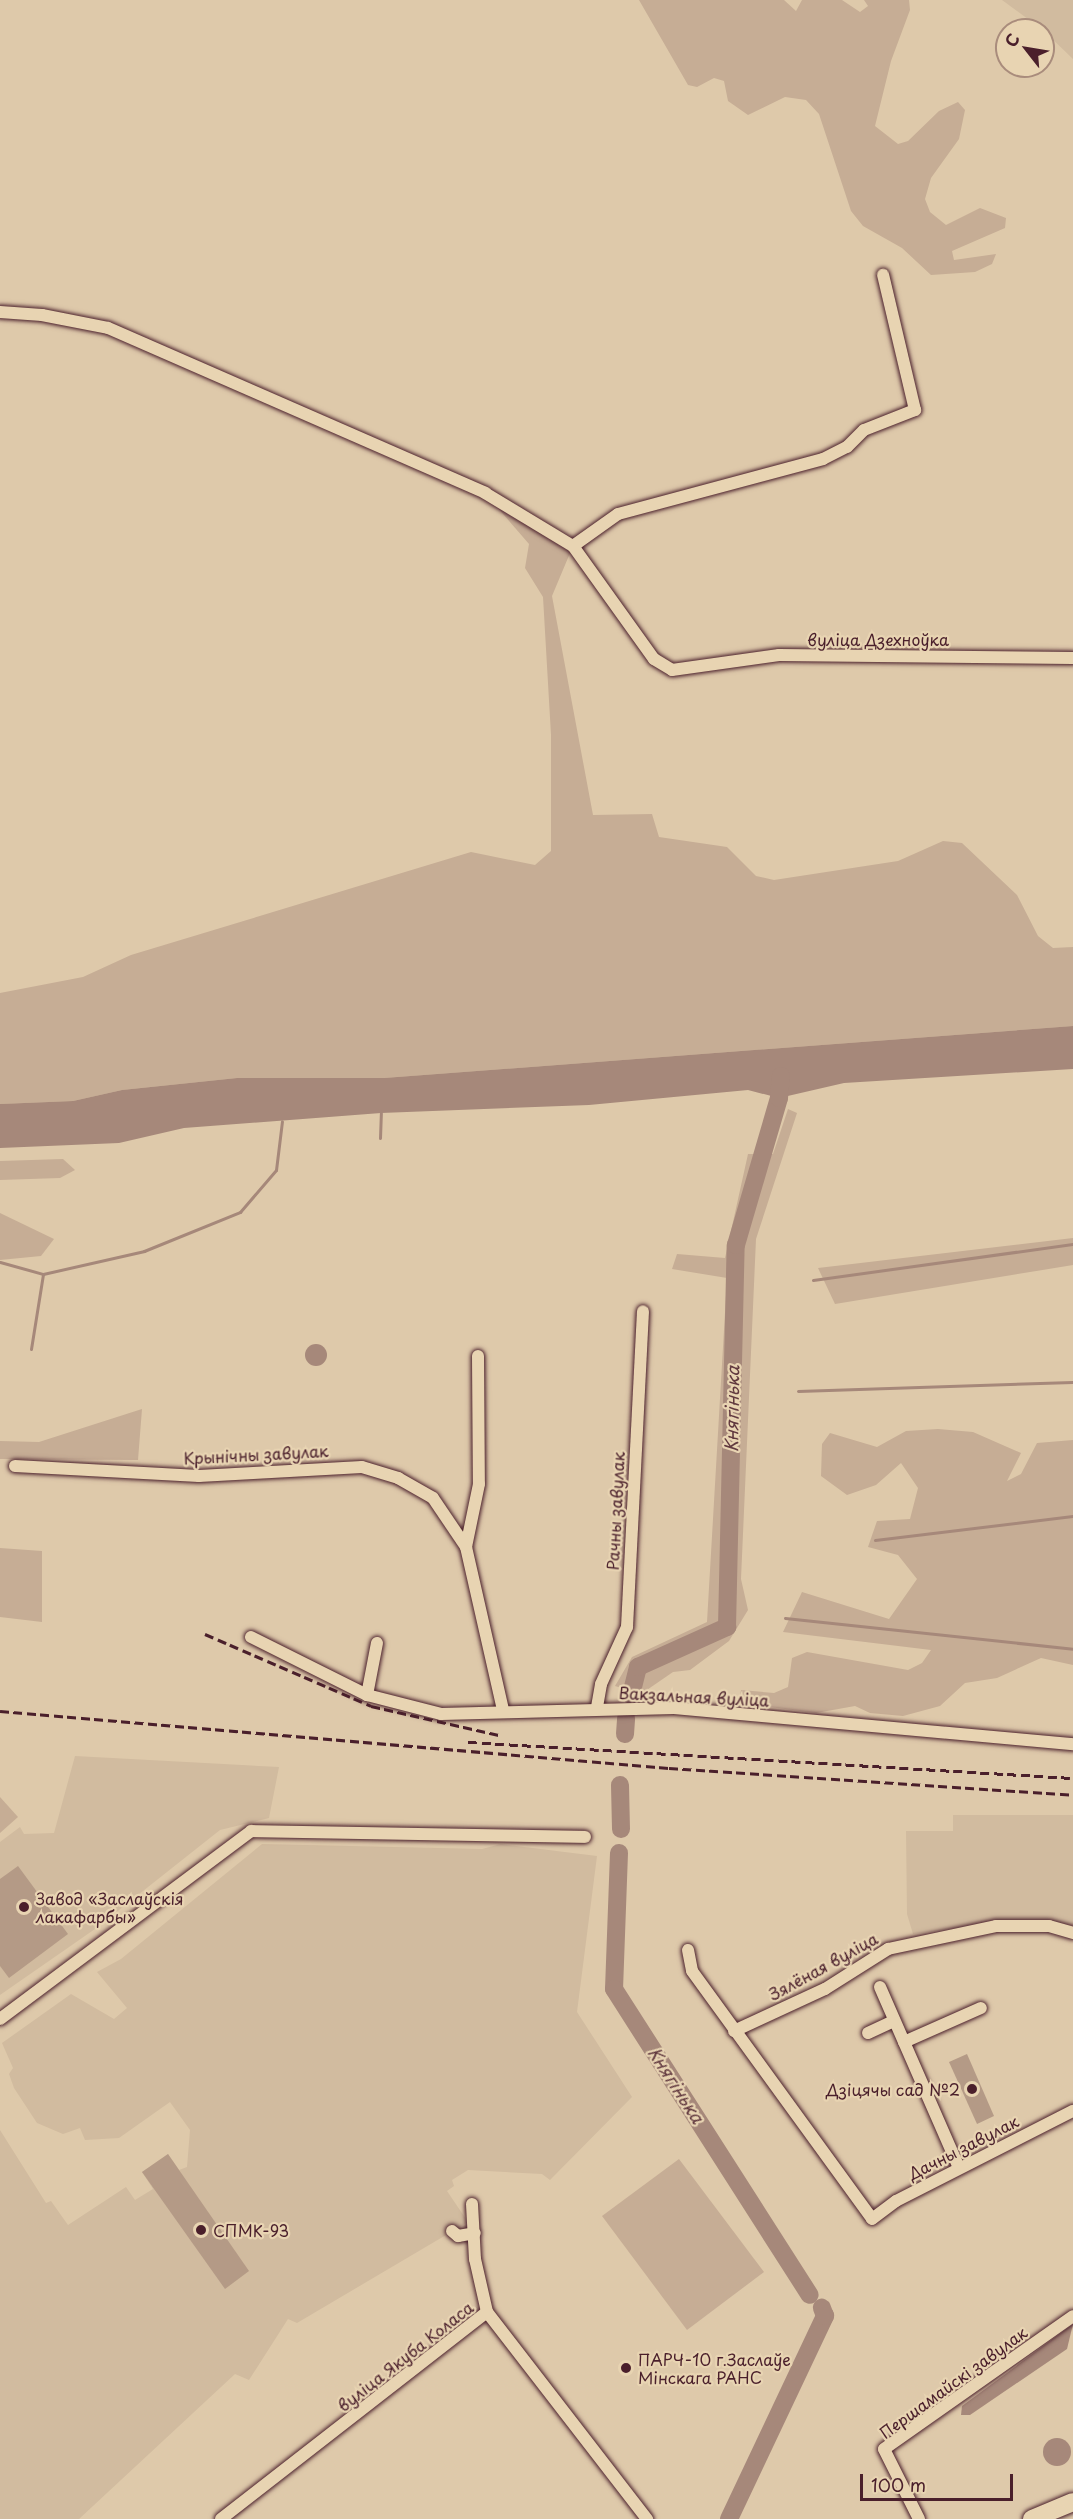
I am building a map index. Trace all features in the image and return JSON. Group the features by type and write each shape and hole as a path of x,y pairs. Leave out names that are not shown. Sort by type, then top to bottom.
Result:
{"main road":[{"path":"1032,2519 1073,2502"}],"street":[{"path":"0,312 42,315 108,328 485,493 573,546 618,514 823,459 847,447 864,430 915,410 883,275"},
{"name":"вуліца Дзехноўка","path":"573,546 654,659 672,670 779,655 1073,658"},
{"name":"Рачны завулак","path":"597,1707 601,1683 627,1627 643,1311"},
{"path":"478,1356 479,1484 466,1546 503,1710"},
{"name":"Крынічны завулак","path":"15,1466 199,1476 344,1464 362,1467 398,1478 433,1498 466,1546"},
{"name":"Вакзальная вуліца","path":"251,1637 367,1695 441,1713 597,1707 674,1708 1073,1744"},
{"path":"367,1695 377,1643"},
{"path":"0,2019 251,1831 585,1837"},
{"name":"Зялёная вуліца","path":"734,2031 825,1989 888,1949 996,1926 1049,1926 1073,1933"},
{"path":"688,1950 692,1971 734,2031"},
{"path":"880,1987 959,2168"},
{"path":"904,2042 981,2008"},
{"path":"868,2033 894,2020"},
{"name":"Дачны завулак","path":"734,2031 872,2219 896,2200 1073,2111"},
{"path":"471,2204 487,2312"},
{"path":"452,2231 458,2236 475,2233"},
{"name":"вуліца Якуба Коласа","path":"221,2519 487,2312 647,2519"},
{"name":"Першамайскі завулак","path":"919,2519 884,2450 1073,2316"}],"shaded area":[{"path":"639,0 784,0 796,11 802,0 842,0 860,12 868,6 864,0 909,0 910,10 891,61 875,126 898,144 908,141 939,111 958,102 965,110 959,139 931,178 925,199 930,212 946,225 980,208 1006,218 1005,228 952,251 954,260 996,254 992,264 975,272 931,275 902,248 863,226 851,211 819,114 806,100 785,97 748,115 728,101 724,81 714,78 697,87 688,85"},
{"path":"1002,0 1073,0 1073,59 1055,42 1055,18 1027,18"},
{"path":"485,493 573,546 552,596 593,815 652,814 659,837 727,847 756,876 774,880 898,861 943,841 962,843 1017,895 1038,936 1053,948 1073,947 1073,1026 384,1078 237,1078 122,1090 73,1101 0,1104 0,993 83,977 131,955 471,852 535,865 551,851 551,735 543,597 525,568 529,544"},
{"path":"1073,1026 1073,1069 844,1083 779,1098 748,1090 589,1105 381,1113 184,1128 119,1143 0,1148 0,1104 73,1101 122,1090 237,1078 384,1078"},
{"path":"788,1109 797,1113 756,1239 741,1579 748,1610 729,1641 690,1670 673,1672 641,1694 615,1686 632,1657 707,1622 727,1278 672,1269 677,1254 725,1258 748,1154 773,1154"},
{"path":"63,1159 75,1170 60,1178 0,1180 0,1161"},
{"path":"0,1213 54,1239 41,1256 0,1260"},
{"path":"1073,1238 1073,1265 835,1304 818,1268"},
{"path":"316,1344 324,1347 327,1355 324,1363 316,1366 308,1363 305,1355 308,1347"},
{"path":"142,1409 138,1460 0,1459 0,1441 39,1442"},
{"path":"938,1429 973,1432 1021,1453 1007,1481 1021,1474 1037,1443 1073,1440 1073,1665 1041,1658 997,1678 965,1683 940,1706 903,1716 870,1713 855,1706 816,1713 739,1703 741,1690 774,1693 788,1687 792,1658 807,1652 908,1670 922,1663 931,1650 783,1632 802,1592 889,1619 917,1579 898,1555 868,1547 877,1521 910,1519 918,1488 901,1463 876,1485 847,1495 821,1476 822,1444 830,1433 877,1447 906,1431"},
{"path":"0,1548 42,1551 42,1622 0,1617"},
{"path":"75,1756 279,1767 269,1818 220,1830 95,1929 0,1995 0,1842 20,1827 24,1834 54,1833"},
{"path":"0,1797 18,1817 0,1833"},
{"path":"953,1815 1073,1815 1073,1925 1005,1921 913,1934 907,1914 906,1831 953,1831"},
{"path":"262,1844 482,1849 501,1844 597,1856 577,2012 632,2097 550,2180 542,2174 468,2170 452,2180 454,2186 447,2191 468,2222 297,2323 288,2319 249,2380 235,2374 79,2519 0,2519 0,2130 46,2203 51,2201 68,2225 126,2187 135,2200 153,2189 142,2172 168,2154 179,2170 187,2167 190,2130 170,2102 119,2138 85,2140 80,2128 63,2134 37,2123 14,2088 9,2074 13,2068 2,2043 71,1994 114,2019 127,2008 97,1972 121,1959"},
{"path":"679,2159 764,2272 687,2330 602,2216"},
{"path":"1073,2324 1067,2349 970,2415 961,2415 962,2406"},
{"path":"1057,2438 1067,2442 1071,2452 1067,2462 1057,2466 1047,2462 1043,2452 1047,2442"}],"building":[{"name":"Завод «Заслаўскія лакафарбы»","path":"18,1866 68,1934 9,1978 0,1966 0,1879"},
{"name":"Дзіцячы сад №2","path":"967,2054 994,2116 977,2124 949,2062"},
{"name":"СПМК-93","path":"168,2154 249,2271 225,2289 142,2172"}],"waterway":[{"name":"Княгінька","path":"631,1695 638,1667 727,1627 736,1245 779,1098 781,1076"},
{"path":"380,1138 381,1113"},
{"path":"31,1349 43,1274 144,1251 240,1212 276,1170 282,1121"},
{"path":"813,1280 1073,1244"},
{"path":"0,1262 43,1274"},
{"path":"798,1391 1073,1382"},
{"path":"875,1540 1073,1516"},
{"path":"785,1618 1073,1649"},
{"name":"Княгінька","path":"625,1734 626,1718"},
{"name":"Княгінька","path":"620,1785 621,1829"},
{"name":"Княгінька","path":"619,1853 614,1989 810,2295"},
{"name":"Княгінька","path":"729,2519 825,2316 822,2308"}],"railway":[{"path":"205,1634 371,1706 499,1735"},
{"path":"0,1711 669,1768 1073,1795"},
{"path":"468,1742 1073,1778"}],"place":[{"name":"Завод «Заслаўскія лакафарбы»","path":"24,1907"},
{"name":"Дзіцячы сад №2","path":"972,2089"},
{"name":"СПМК-93","path":"201,2230"},
{"name":"ПАРЧ-10 г.Заслаўе Мінскага РАНС","path":"626,2368"}]}
